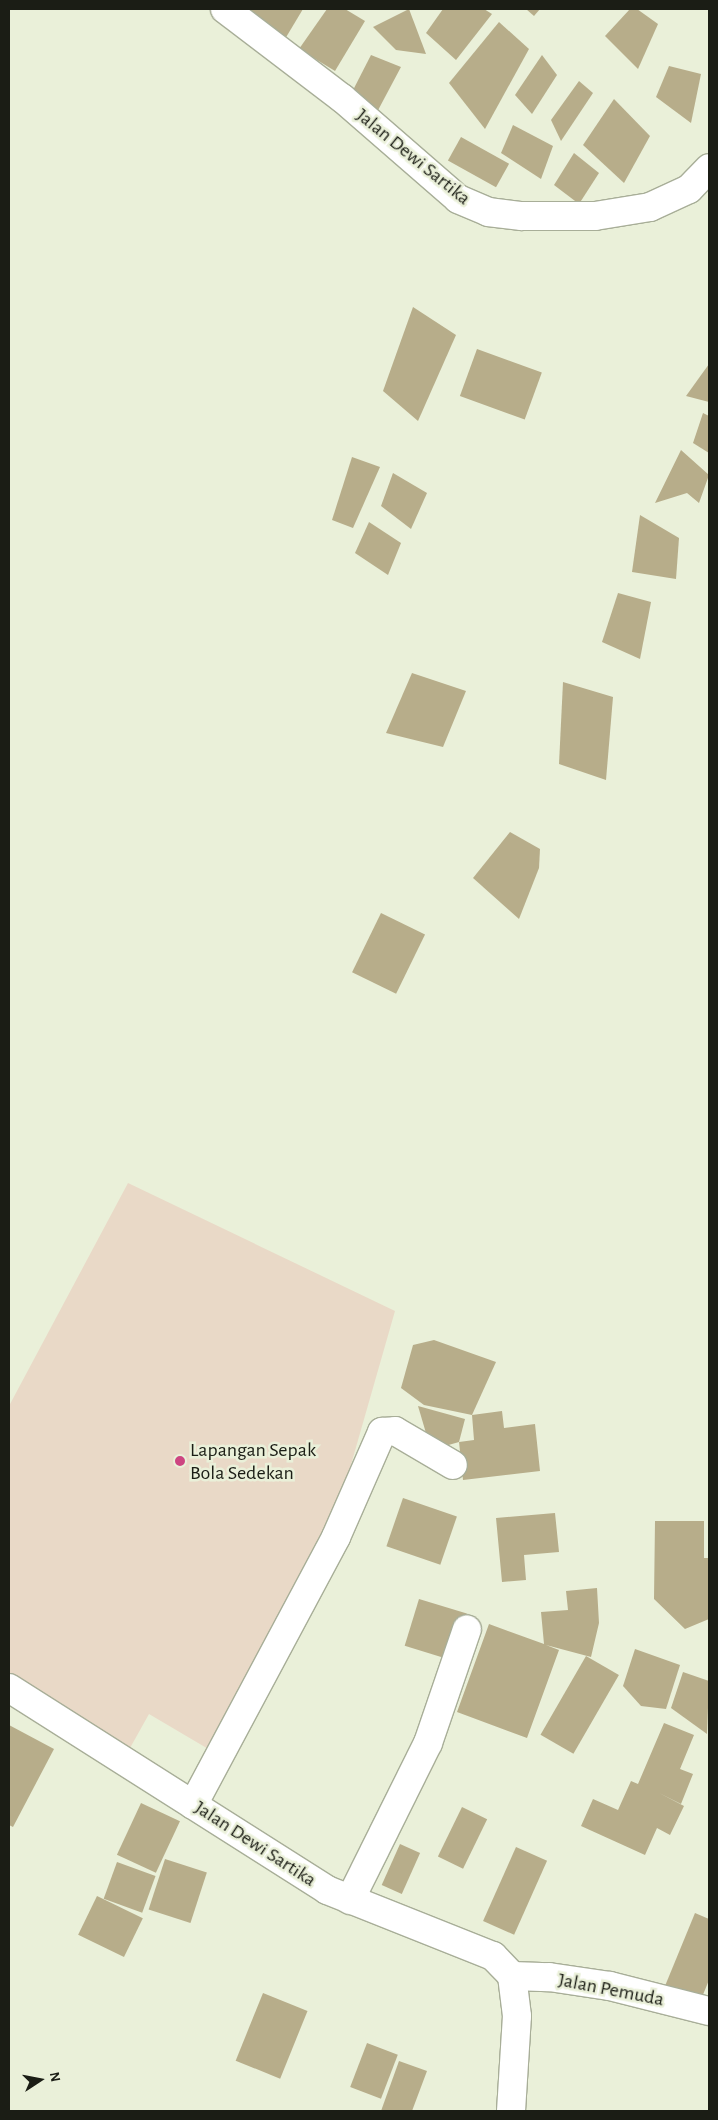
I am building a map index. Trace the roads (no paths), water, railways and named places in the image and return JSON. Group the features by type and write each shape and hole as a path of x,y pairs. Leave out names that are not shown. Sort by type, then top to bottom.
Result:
{"street":[{"name":"Jalan Dewi Sartika","path":"224,9 342,98 458,199 488,212 522,216 595,216 650,207 689,189 709,168"},
{"path":"193,1805 336,1537 382,1432 396,1431 453,1465"},
{"path":"350,1900 428,1743 467,1629"},
{"name":"Jalan Dewi Sartika","path":"9,1688 327,1890 493,1956 512,1976"},
{"path":"511,2111 517,2016 512,1976"},
{"name":"Jalan Pemuda","path":"512,1976 550,1977 610,1986 709,2011"}],"place":[{"name":"Lapangan Sepak Bola Sedekan","path":"180,1461"}]}
